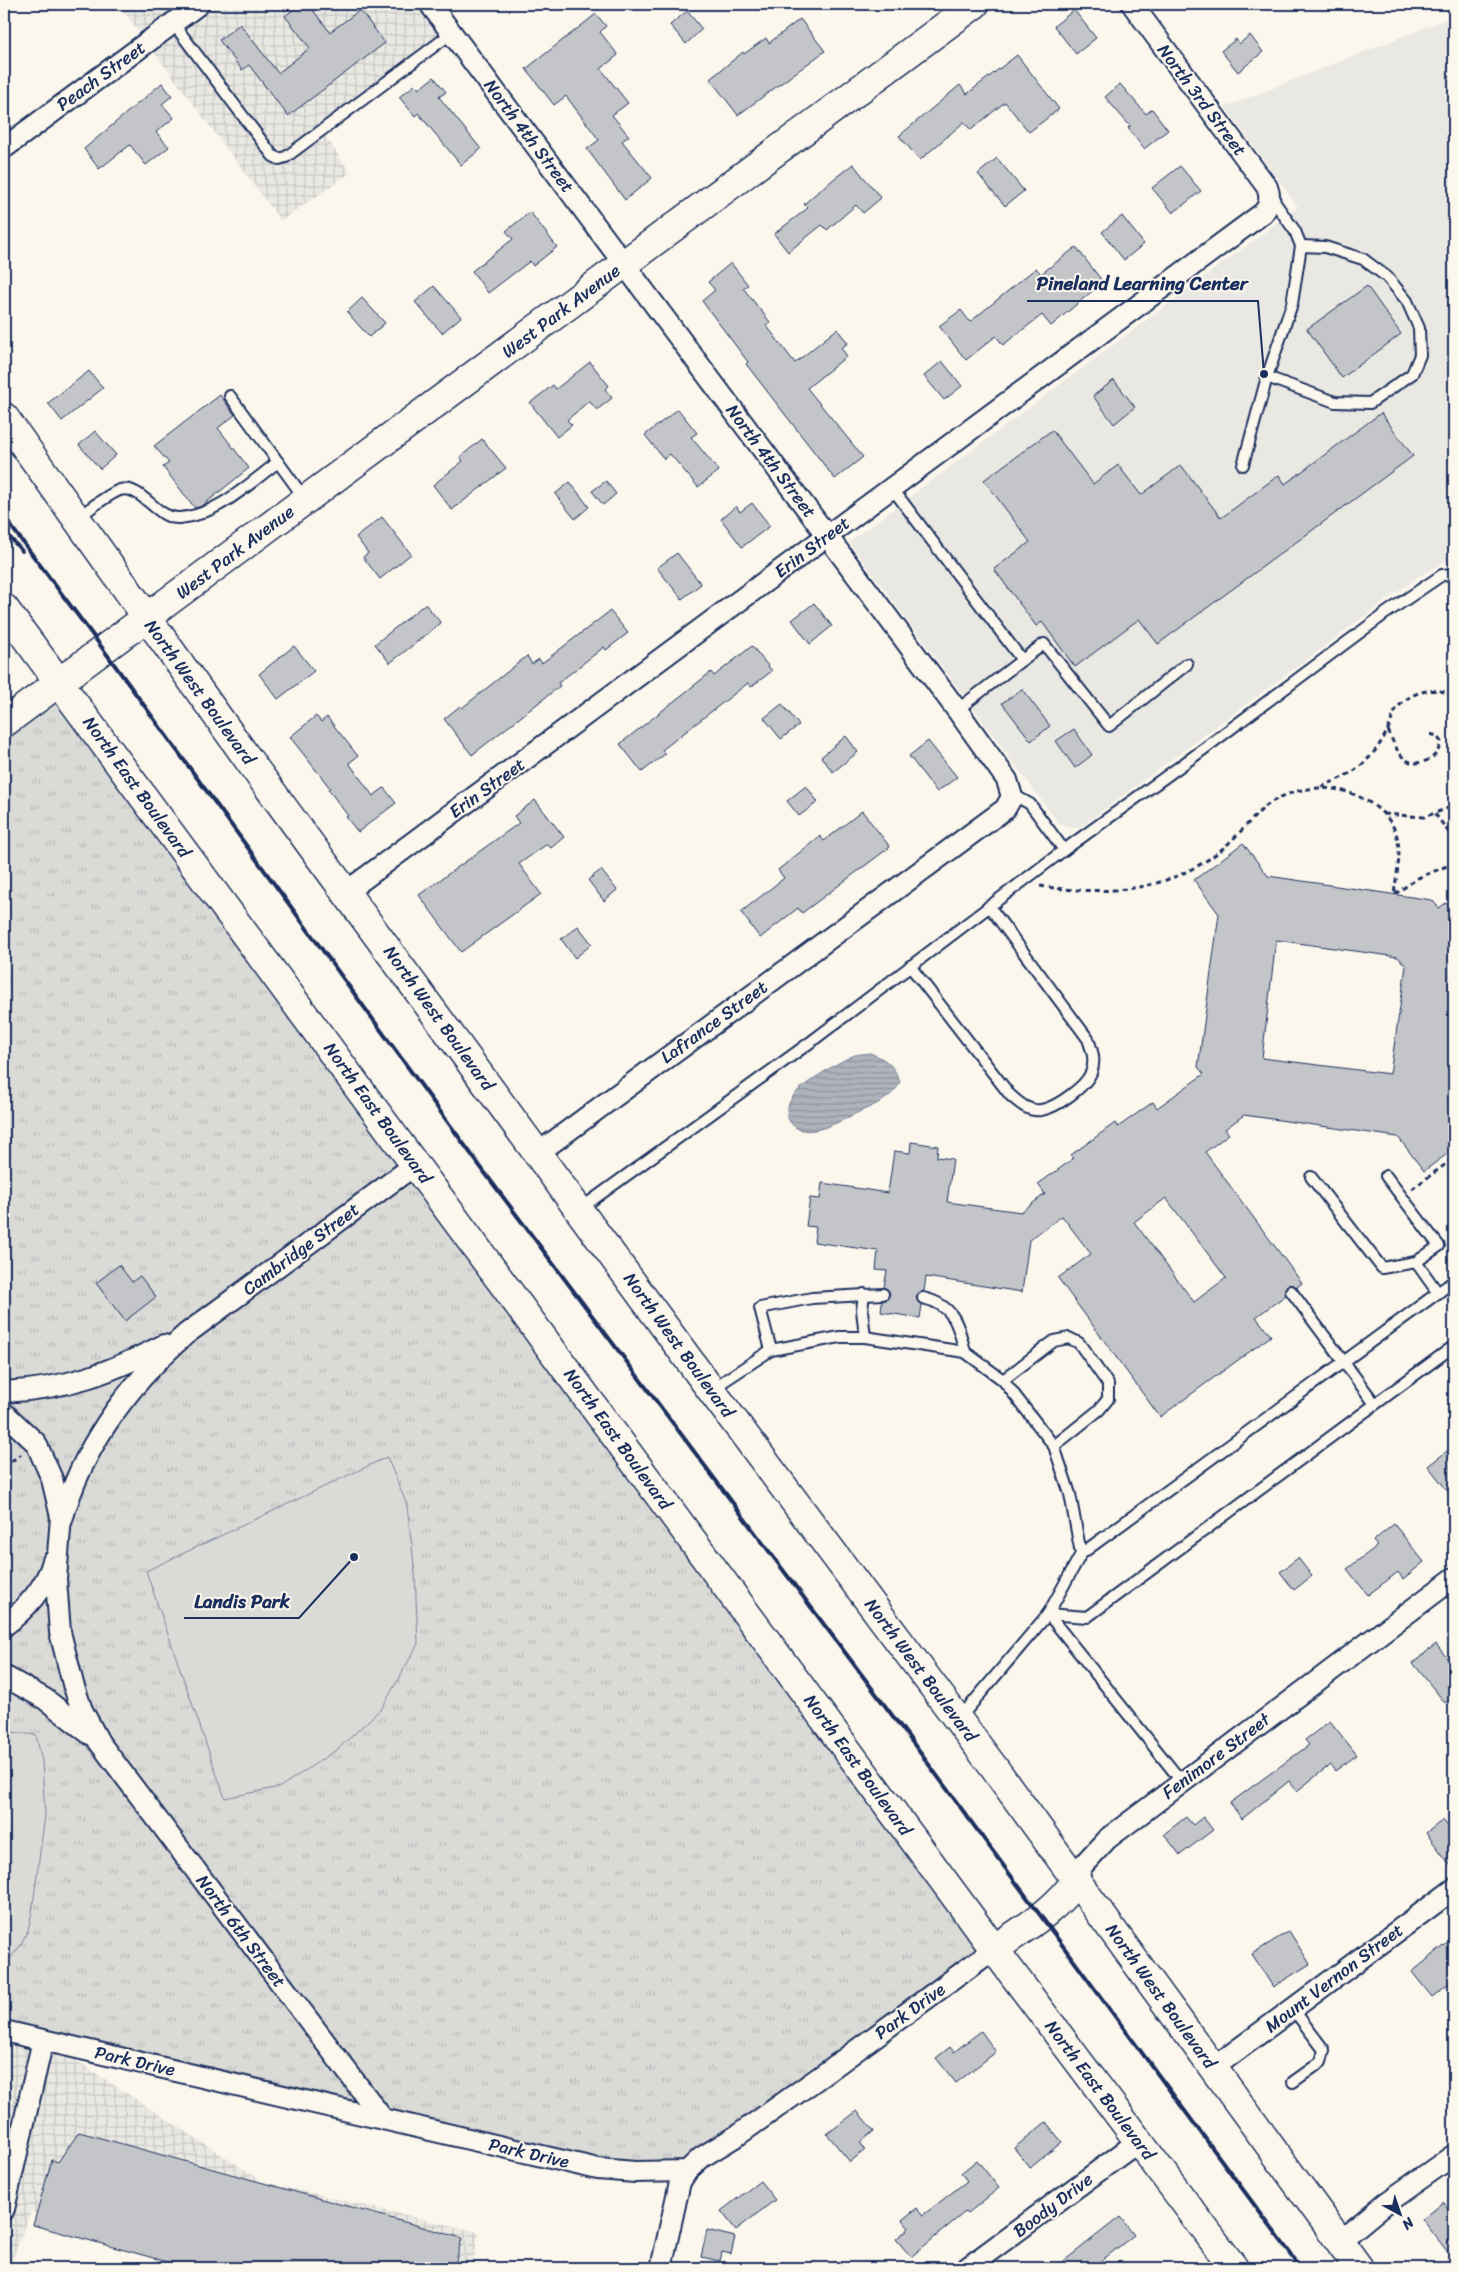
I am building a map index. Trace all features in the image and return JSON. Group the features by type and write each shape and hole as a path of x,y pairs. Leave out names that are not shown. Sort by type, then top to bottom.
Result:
{"main road":[{"name":"West Park Avenue","path":"4,723 975,4"},
{"name":"North West Boulevard","path":"4,417 346,892 711,1390 959,1720 1359,2268"},
{"name":"North East Boulevard","path":"4,608 994,1949 1234,2268"},
{"name":"Fenimore Street","path":"994,1949 1053,1906 1068,1893 1076,1880"}],"street":[{"name":"Peach Street","path":"4,148 199,4"},
{"name":"North 4th Street","path":"430,4 957,710 1007,780 1012,794"},
{"name":"North 3rd Street","path":"1132,4 1267,187 1270,196"},
{"name":"Erin Street","path":"346,892 1263,213 1269,205 1270,196"},
{"name":"Lafrance Street","path":"538,1153 1005,809 1009,804 1012,794"},
{"name":"Cambridge Street","path":"4,1626 24,1609 43,1584 52,1567 74,1482 85,1459 118,1405 141,1376 186,1334 416,1164"},
{"name":"Cambridge Street","path":"4,1392 44,1389 94,1377 186,1334"},
{"name":"North 6th Street","path":"4,1413 36,1443 52,1479 61,1517 56,1579 60,1632 76,1692 99,1742"},
{"name":"Fenimore Street","path":"1076,1880 1084,1865 1107,1838 1454,1578"},
{"name":"North 6th Street","path":"4,1676 45,1699 99,1742 383,2119"},
{"name":"Mount Vernon Street","path":"1213,2068 1454,1889"},
{"name":"Park Drive","path":"4,2031 598,2168 635,2172 686,2171 702,2157 738,2135 824,2074 994,1949"},
{"path":"4,2209 43,2040"},
{"name":"Boody Drive","path":"967,2268 1138,2141"},
{"path":"1340,2242 1386,2203 1454,2155"},
{"path":"661,2268 680,2182 686,2171"}],"lane":[{"path":"173,23 273,156 278,160 286,158 452,33"},
{"path":"1243,465 1267,377 1292,304 1302,246 1295,230 1270,196"},
{"path":"1267,377 1335,402 1370,403 1412,374 1420,355 1419,328 1407,300 1387,277 1364,259 1326,247 1302,246"},
{"path":"230,396 306,499"},
{"path":"76,518 118,490 129,489 138,493 164,514 178,519 194,515 229,499 278,462"},
{"path":"892,488 1022,660"},
{"path":"579,1209 812,1040 1064,850 1193,757 1386,613 1442,574 1454,574"},
{"path":"957,710 1044,644 1109,726 1187,664"},
{"path":"1012,794 1030,804 1064,850"},
{"path":"910,966 1002,1085 1024,1107 1040,1110 1057,1104 1076,1091 1090,1073 1094,1054 1088,1038 989,906"},
{"path":"1312,1177 1382,1268 1416,1262 1439,1246 1386,1176"},
{"path":"1416,1262 1438,1293"},
{"path":"959,1720 1048,1614 1081,1554 1454,1281"},
{"path":"1291,1291 1375,1404"},
{"path":"864,1294 862,1310 865,1337"},
{"path":"771,1350 760,1308 812,1298 884,1294"},
{"path":"923,1298 936,1301 954,1317 965,1352"},
{"path":"711,1390 771,1350 840,1337 865,1337 965,1352 1003,1380 1054,1446 1070,1494 1081,1554"},
{"path":"1003,1380 1054,1341 1070,1338 1079,1343 1108,1384 1108,1400 1099,1410 1054,1446"},
{"path":"1048,1614 1087,1617 1454,1346"},
{"path":"1048,1614 1182,1782"},
{"path":"1293,2009 1324,2050 1322,2062 1293,2082"}],"path":[{"path":"1020,883 1083,892 1149,886 1179,875 1208,860 1232,840 1270,803 1292,792 1321,787 1347,775 1364,763 1380,745 1396,710 1405,700 1422,692 1438,690 1454,696"},
{"path":"1388,730 1396,751 1405,760 1413,764 1433,758 1440,749 1441,742 1437,736 1430,734"},
{"path":"1321,787 1352,792 1384,814 1394,828 1400,847 1394,894 1418,878 1454,863"},
{"path":"1384,814 1424,817 1454,806"},
{"path":"1435,814 1454,839"},
{"path":"1402,1196 1454,1158"}],"shaded area":[{"path":"118,4 432,4 457,37 324,134 350,173 281,221"},
{"path":"1454,16 1454,562 1445,561 1415,579 1079,828 1060,825 849,542 1298,207 1225,107"},
{"path":"870,1053 881,1058 892,1067 900,1082 889,1096 824,1128 803,1130 795,1127 789,1120 788,1107 799,1090 841,1062 855,1055"},
{"path":"4,2030 43,2039 263,2182 479,2232 472,2268 267,2268 268,2265 31,2212 9,2268 4,2268"}],"green space":[{"path":"59,681 994,1949 687,2171 598,2169 4,2031 4,723"},
{"path":"387,1457 407,1505 415,1574 418,1644 382,1708 338,1749 280,1787 225,1798 146,1571"},
{"path":"4,1731 36,1735 42,1761 45,1815 28,1930 20,1946 4,1967"}],"building":[{"path":"301,4 308,4 330,32 360,10 385,43 288,116 249,65 242,70 219,40 240,24 278,73 310,48 285,16"},
{"path":"1074,10 1096,38 1076,54 1054,26"},
{"path":"687,11 702,29 686,44 670,25"},
{"path":"596,14 606,26 600,32 618,55 601,69 628,103 612,115 629,136 622,141 652,178 625,200 587,149 599,140 566,96 554,105 526,69"},
{"path":"800,19 825,51 738,115 710,79 743,52 744,54 766,38 769,43"},
{"path":"1250,35 1263,52 1238,72 1221,51 1236,39 1239,44"},
{"path":"1017,55 1059,109 1029,132 1005,102 971,130 964,122 920,160 899,136 960,85 967,94"},
{"path":"434,77 446,92 439,97 481,149 461,165 418,113 415,116 399,97 415,85 419,89"},
{"path":"162,83 172,96 162,104 174,118 156,132 169,147 146,165 130,145 99,169 84,149"},
{"path":"1120,84 1146,114 1152,109 1168,130 1144,149 1128,128 1130,126 1105,97"},
{"path":"997,158 1024,191 1005,206 978,174"},
{"path":"853,164 881,198 863,213 856,205 827,230 822,225 788,252 774,234 808,208 804,204"},
{"path":"1180,166 1201,191 1173,213 1152,188"},
{"path":"530,212 557,247 533,266 530,261 488,293 472,271 513,239 506,231"},
{"path":"1122,216 1144,244 1124,260 1102,232"},
{"path":"1076,247 1103,282 1051,326 1042,315 1003,345 996,336 966,360 939,326 961,310 970,322 1036,268 1041,274"},
{"path":"731,263 748,285 743,288 770,322 766,325 795,363 837,329 848,343 841,348 847,356 807,388 863,457 835,479 746,364 748,362 702,301 715,290 708,282"},
{"path":"434,286 461,317 442,333 415,302"},
{"path":"1367,286 1401,334 1342,378 1307,329"},
{"path":"362,298 385,323 369,337 347,312"},
{"path":"942,361 962,386 944,400 924,376"},
{"path":"590,362 609,386 605,389 612,398 597,410 589,401 567,420 572,425 557,437 530,403 553,385 556,389"},
{"path":"89,371 103,388 62,421 48,403"},
{"path":"1114,380 1135,407 1114,424 1093,396"},
{"path":"220,395 235,415 218,428 249,468 202,506 195,508 163,467 169,463 154,446"},
{"path":"678,409 697,433 691,437 719,471 698,487 670,454 664,459 645,435"},
{"path":"1381,413 1413,456 1158,644 1139,619 1075,667 1042,622 1036,626 994,569 1030,542 984,480 1052,430 1093,484 1118,465 1141,495 1181,465 1221,518 1279,475 1285,484"},
{"path":"95,431 116,455 100,469 79,445"},
{"path":"482,439 506,468 452,510 433,485 463,461 460,457"},
{"path":"606,481 616,494 603,505 592,491"},
{"path":"570,482 589,507 575,519 555,494"},
{"path":"752,503 770,526 742,547 721,519 736,506 740,512"},
{"path":"382,517 411,554 380,579 363,557 368,553 356,537"},
{"path":"677,553 701,584 682,599 657,568"},
{"path":"814,603 832,626 810,644 792,620"},
{"path":"425,604 441,623 390,663 375,644"},
{"path":"610,611 628,633 606,650 604,647 558,683 560,686 472,755 444,719 460,706 462,708 527,656 532,664 539,659 542,663"},
{"path":"294,646 314,671 278,699 259,674"},
{"path":"752,646 772,671 751,687 748,683 662,750 665,754 642,772 620,744 711,672 714,676"},
{"path":"1022,689 1050,726 1031,741 1002,703"},
{"path":"782,704 799,725 781,739 764,718"},
{"path":"316,716 321,722 327,717 358,756 349,763 373,796 384,788 396,803 358,832 328,789 330,788 290,737"},
{"path":"1074,729 1092,755 1075,768 1056,741"},
{"path":"846,736 858,752 833,772 821,757"},
{"path":"928,741 957,777 937,792 909,756"},
{"path":"806,786 818,802 799,816 787,801"},
{"path":"535,800 564,837 551,848 547,844 519,864 541,894 461,952 419,895 519,823 514,816"},
{"path":"862,811 890,847 802,913 798,908 760,938 741,912 784,878 778,870 820,836 824,841"},
{"path":"1243,843 1268,876 1432,900 1439,908 1446,903 1454,914 1454,1056 1448,1102 1454,1111 1454,1149 1424,1171 1398,1137 1244,1115 1225,1129 1229,1134 1205,1152 1302,1283 1297,1287 1287,1285 1285,1289 1286,1295 1256,1317 1271,1336 1160,1417 1058,1278 1091,1254 1062,1216 1029,1240 1022,1292 926,1277 924,1291 916,1296 918,1302 922,1305 920,1318 881,1312 882,1301 887,1299 890,1294 884,1287 887,1271 876,1270 878,1251 814,1242 816,1227 806,1226 810,1198 820,1199 822,1183 888,1193 894,1151 910,1153 911,1142 938,1146 937,1157 953,1159 947,1202 1021,1212 1045,1194 1038,1184 1073,1159 1071,1155 1115,1123 1118,1127 1153,1102 1157,1108 1204,1074 1198,1067 1219,914 1194,880","holes":["1276,940 1398,957 1406,966 1390,1074 1262,1058","1166,1198 1226,1278 1194,1302 1134,1222"]},
{"path":"601,870 617,890 604,901 588,880"},
{"path":"578,926 592,944 575,958 561,939"},
{"path":"119,1265 132,1282 140,1276 156,1297 125,1321 96,1283"},
{"path":"1447,1451 1454,1460 1454,1499 1428,1466"},
{"path":"1394,1524 1424,1562 1403,1579 1398,1572 1368,1595 1347,1569 1377,1546 1373,1541"},
{"path":"1298,1558 1312,1576 1294,1590 1280,1572"},
{"path":"1436,1644 1454,1667 1454,1696 1445,1703 1413,1663"},
{"path":"1330,1721 1357,1755 1335,1771 1330,1765 1297,1791 1289,1781 1242,1819 1230,1803 1309,1745 1305,1740"},
{"path":"1186,1817 1193,1825 1203,1817 1213,1830 1180,1855 1164,1834"},
{"path":"1443,1820 1454,1835 1454,1870 1426,1833"},
{"path":"1289,1931 1310,1964 1273,1987 1252,1954"},
{"path":"1454,1938 1454,1980 1432,1997 1412,1972"},
{"path":"981,2031 996,2052 956,2083 936,2058 950,2047 954,2052"},
{"path":"857,2111 874,2131 860,2142 865,2150 850,2162 827,2134"},
{"path":"1046,2122 1062,2142 1030,2168 1014,2148"},
{"path":"79,2132 462,2238 454,2268 190,2268 33,2225 52,2160 58,2162"},
{"path":"977,2160 999,2188 967,2214 965,2212 911,2257 896,2239 909,2228 902,2220 917,2208 923,2215 967,2181 961,2173"},
{"path":"760,2181 775,2200 736,2230 721,2211"},
{"path":"1443,2202 1454,2216 1454,2260 1422,2219"},
{"path":"1120,2217 1134,2235 1092,2268 1055,2268"},
{"path":"707,2230 735,2237 731,2254 722,2252 720,2261 701,2257"}],"railway":[{"path":"4,517 103,649 485,1173 907,1735 1301,2268"},
{"path":"4,531 22,551"}],"place":[{"name":"Pineland Learning Center","path":"1264,374"},
{"name":"Landis Park","path":"354,1557"}]}
